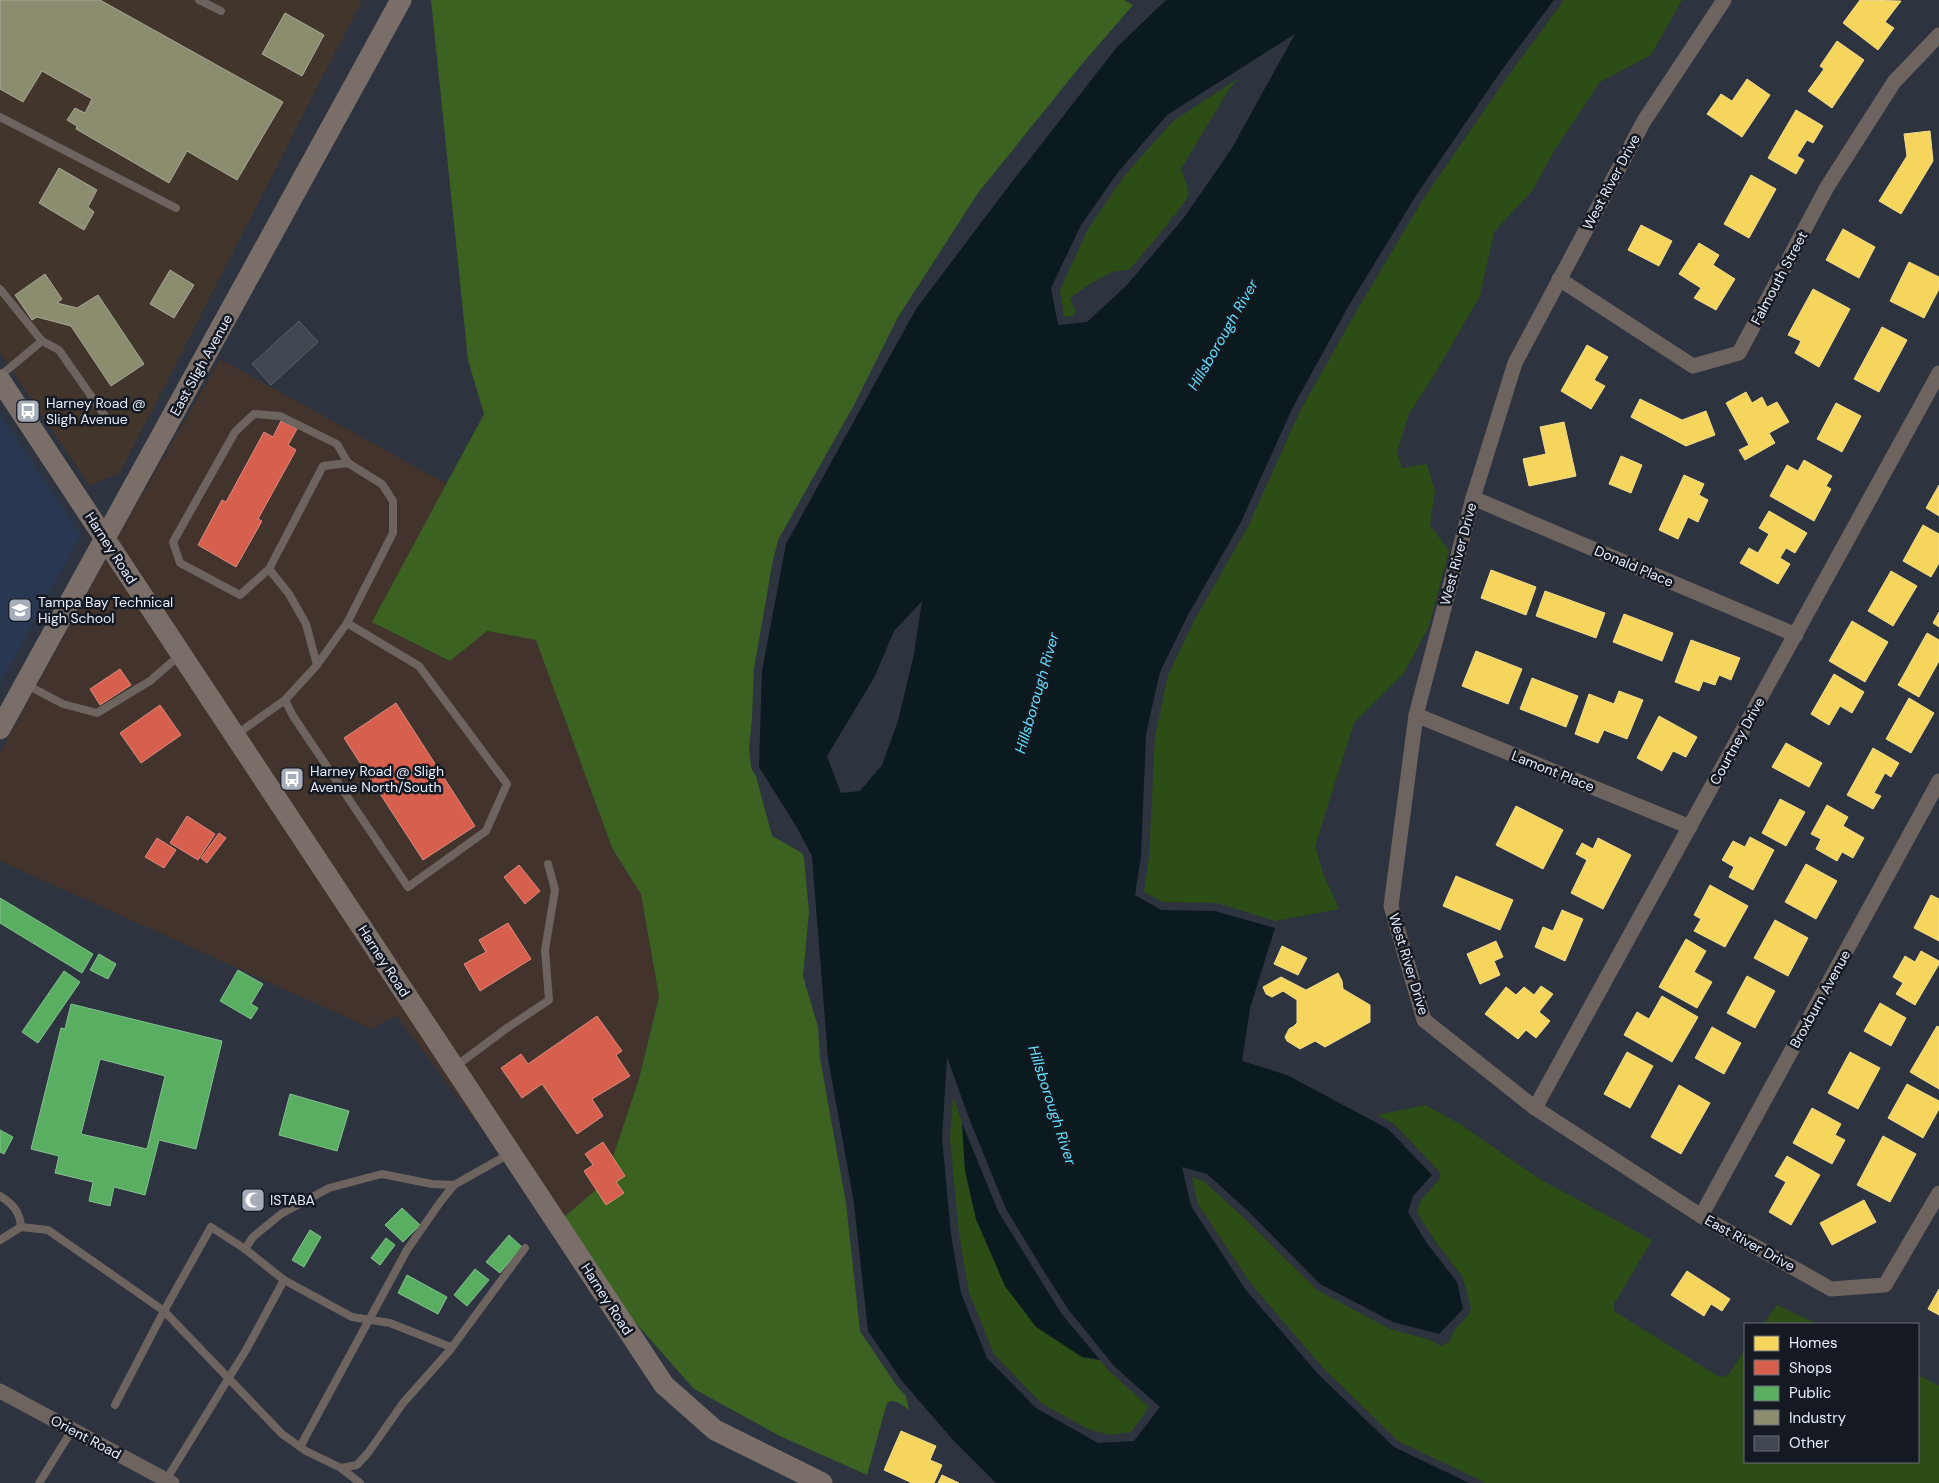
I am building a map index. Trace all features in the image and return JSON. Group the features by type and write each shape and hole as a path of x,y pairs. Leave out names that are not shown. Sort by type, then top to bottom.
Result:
{"street":[{"name":"East Sligh Avenue","path":"0,729 401,0"},
{"name":"West River Drive","path":"1535,1108 1424,1020 1391,906 1416,715 1473,498 1515,363 1644,122 1724,0"},
{"name":"Falmouth Street","path":"1559,279 1693,366 1739,353 1826,187 1894,82 1939,35"},
{"name":"Courtney Drive","path":"1535,1108 1939,373"},
{"name":"Harney Road","path":"0,378 664,1385 715,1430 816,1482"},
{"name":"Donald Place","path":"1473,498 1796,635"},
{"name":"Lamont Place","path":"1416,715 1690,827"},
{"name":"Broxburn Avenue","path":"1701,1216 1939,782"},
{"name":"East River Drive","path":"1535,1108 1701,1216 1831,1289 1884,1285 1939,1193"},
{"name":"Orient Road","path":"0,1391 169,1481"}],"lane":[{"path":"199,0 221,11"},
{"path":"0,117 176,208"},
{"path":"0,289 42,342 59,350 107,419"},
{"path":"0,378 42,342"},
{"path":"235,736 285,700 317,665 347,623 393,533 394,501 382,484 348,463 337,444 280,416 254,414 235,432 173,542 180,563 240,595 269,569 323,466 348,463"},
{"path":"269,569 289,594 306,624 317,665"},
{"path":"285,700 293,716 408,887 486,831 507,784 419,666 347,623"},
{"path":"25,684 63,704 97,714 150,681 181,654"},
{"path":"454,1068 507,1028 549,1000 545,950 555,890 548,864"},
{"path":"300,1447 407,1250 441,1201 454,1185 510,1153"},
{"path":"245,1249 253,1237 281,1214 329,1188 382,1174 432,1184 454,1185"},
{"path":"0,1196 15,1208 21,1217 21,1227"},
{"path":"0,1240 21,1227 48,1230 164,1312 282,1434 306,1451 342,1468 360,1483"},
{"path":"116,1405 211,1227 245,1249 284,1280 352,1317 390,1323 448,1346 450,1350"},
{"path":"342,1468 358,1465 368,1453 403,1403 450,1350 525,1248"},
{"path":"169,1481 284,1280"},
{"path":"39,1483 72,1430"}],"shaded area":[{"path":"0,0 362,0 120,473 89,485 0,353"},
{"path":"220,359 447,484 373,622 450,660 487,631 536,640 612,848 641,894 659,997 639,1079 604,1183 564,1217 116,540"},
{"name":"Tampa Bay Technical High School","path":"0,413 81,535 0,684"},
{"path":"107,557 499,1152 396,1015 372,1029 0,861 0,753"}],"green space":[{"path":"431,0 1124,0 1133,5 1082,64 978,193 898,317 854,405 778,540 772,565 754,669 749,748 751,768 756,776 772,836 802,853 804,858 809,912 803,976 818,1027 820,1058 846,1203 860,1331 896,1385 906,1396 909,1410 893,1401 887,1403 867,1475 780,1436 694,1389 626,1312 564,1217 604,1183 639,1079 659,997 641,894 612,848 536,640 487,631 450,661 372,622 484,414 468,360"},
{"path":"1564,0 1682,0 1651,55 1600,82 1554,151 1533,190 1494,232 1480,296 1409,414 1397,452 1402,468 1427,464 1435,491 1430,525 1449,551 1429,626 1404,673 1354,723 1315,846 1323,873 1339,909 1275,921 1217,903 1163,902 1144,892 1149,857 1155,736 1168,675 1195,619 1248,527 1300,411 1356,312 1424,198 1508,76"},
{"path":"1239,78 1229,89 1181,169 1188,194 1180,208 1130,269 1112,272 1070,298 1076,312 1072,316 1064,317 1060,290 1088,229 1125,175 1173,121"},
{"path":"953,1096 962,1123 965,1170 976,1219 1005,1285 1082,1357 1100,1360 1108,1370 1149,1407 1131,1432 1110,1435 1088,1429 1041,1403 994,1354 969,1292 959,1234 950,1139"},
{"path":"1425,1105 1460,1124 1538,1178 1652,1240 1614,1304 1614,1311 1718,1376 1723,1377 1729,1374 1744,1352 1744,1463 1919,1463 1919,1376 1939,1386 1939,1483 1486,1483 1398,1441 1324,1369 1252,1285 1198,1204 1192,1177 1203,1181 1241,1215 1317,1290 1390,1329 1430,1340 1441,1346 1449,1342 1453,1332 1469,1314 1471,1308 1463,1278 1433,1238 1417,1212 1421,1200 1440,1179 1440,1172 1394,1124 1377,1115"},
{"path":"1777,1305 1815,1323 1764,1323"}],"water":[{"name":"Hillsborough River","path":"1166,0 1554,0 1501,71 1417,194 1348,307 1293,407 1240,524 1188,615 1160,672 1146,734 1141,856 1135,895 1161,910 1215,911 1275,928 1250,1008 1242,1061 1287,1075 1388,1129 1432,1175 1413,1196 1408,1212 1426,1242 1457,1282 1463,1309 1439,1334 1393,1322 1320,1284 1247,1210 1207,1174 1182,1167 1191,1206 1245,1289 1318,1374 1394,1447 1469,1483 996,1483 953,1440 902,1381 868,1331 854,1203 828,1058 812,856 796,826 759,767 762,671 786,544 916,309 1117,47","holes":["1295,34 1232,148 1183,219 1126,286 1087,322 1058,325 1051,288 1081,225 1119,171 1167,115","922,601 914,654 898,721 882,765 860,791 841,793 827,756 874,678 894,631","947,1057 969,1118 1006,1209 1043,1270 1068,1309 1114,1366 1160,1407 1134,1441 1098,1443 1036,1408 987,1358 961,1293 951,1235 942,1138"]},
{"path":"962,1123 998,1211 1061,1313 1100,1360 1082,1357 1036,1327 1005,1286 976,1219 965,1170"}],"building: Homes":[{"path":"1860,0 1901,1 1885,22 1894,28 1878,50 1843,23"},
{"path":"1837,41 1864,60 1832,108 1808,91 1824,69 1820,66"},
{"path":"1747,79 1770,95 1742,137 1707,114 1721,94 1732,101"},
{"path":"1796,110 1823,126 1813,143 1807,140 1797,156 1804,160 1796,174 1768,158"},
{"path":"1930,131 1933,161 1901,214 1879,201 1907,156 1904,134"},
{"path":"1751,175 1776,189 1749,238 1724,224"},
{"path":"1641,225 1672,241 1659,266 1628,250"},
{"path":"1843,229 1875,247 1859,278 1826,260"},
{"path":"1699,243 1719,255 1713,265 1735,279 1716,310 1694,298 1701,288 1679,274"},
{"path":"1909,262 1939,277 1939,289 1924,318 1890,301"},
{"path":"1813,289 1850,309 1819,367 1795,353 1801,341 1788,335"},
{"path":"1882,327 1907,340 1879,392 1854,379"},
{"path":"1587,345 1608,357 1594,380 1605,386 1591,409 1561,391"},
{"path":"1746,392 1752,403 1762,397 1767,407 1777,402 1789,422 1769,433 1775,443 1745,460 1739,450 1749,445 1726,403"},
{"path":"1640,399 1682,420 1706,411 1715,435 1686,446 1631,417"},
{"path":"1836,403 1861,416 1842,452 1817,439"},
{"path":"1564,422 1576,476 1529,486 1523,459 1546,454 1540,427"},
{"path":"1621,456 1642,465 1631,493 1609,484"},
{"path":"1804,460 1832,476 1826,486 1831,489 1814,521 1770,496 1787,465 1798,471"},
{"path":"1684,475 1704,484 1699,495 1708,500 1698,522 1688,517 1678,539 1659,530"},
{"path":"1939,485 1939,516 1926,508"},
{"path":"1769,511 1807,533 1795,553 1786,548 1780,558 1790,564 1778,584 1740,563 1749,548 1758,553 1769,534 1759,528"},
{"path":"1923,525 1939,534 1939,563 1931,577 1903,561"},
{"path":"1491,570 1536,587 1526,615 1481,598"},
{"path":"1891,571 1917,586 1893,626 1868,611"},
{"path":"1545,591 1605,613 1596,638 1536,616"},
{"path":"1939,612 1939,627 1933,623"},
{"path":"1624,614 1673,633 1662,661 1613,642"},
{"path":"1852,621 1888,642 1865,682 1829,661"},
{"path":"1927,633 1939,640 1939,661 1919,697 1898,685"},
{"path":"1691,640 1740,658 1731,680 1719,675 1715,685 1703,681 1699,691 1675,682"},
{"path":"1476,651 1522,669 1508,704 1462,686"},
{"path":"1834,674 1864,692 1852,713 1840,706 1829,725 1811,714"},
{"path":"1532,678 1578,696 1566,727 1520,709"},
{"path":"1619,691 1643,700 1627,739 1604,730 1598,743 1575,734 1589,694 1614,704"},
{"path":"1909,698 1934,713 1911,753 1886,739"},
{"path":"1659,716 1697,737 1686,757 1673,751 1662,771 1637,758"},
{"path":"1786,743 1822,763 1809,787 1772,767"},
{"path":"1873,748 1899,763 1891,777 1885,773 1874,793 1881,796 1873,809 1847,795"},
{"path":"1780,799 1805,812 1786,846 1762,833"},
{"path":"1827,805 1848,817 1843,826 1864,838 1853,858 1842,852 1837,861 1816,849 1821,839 1811,834"},
{"path":"1516,806 1563,830 1543,869 1496,845"},
{"path":"1750,837 1774,850 1753,890 1729,877 1734,867 1722,860 1733,841 1745,847"},
{"path":"1598,838 1631,855 1603,909 1571,893 1587,860 1576,854 1582,843 1593,849"},
{"path":"1806,864 1837,881 1816,919 1785,902"},
{"path":"1456,876 1513,900 1500,930 1443,906"},
{"path":"1710,885 1748,906 1725,947 1694,931 1701,919 1694,915"},
{"path":"1931,895 1939,899 1939,941 1914,928"},
{"path":"1562,910 1583,919 1565,961 1535,947 1543,927 1553,931"},
{"path":"1775,920 1808,938 1788,976 1754,958"},
{"path":"1686,939 1706,951 1694,972 1712,982 1697,1008 1659,987"},
{"path":"1496,941 1503,957 1494,961 1500,975 1480,984 1467,954"},
{"path":"1282,946 1307,958 1298,975 1274,964"},
{"path":"1921,951 1939,961 1939,964 1915,1005 1896,994 1903,983 1893,977 1905,956 1915,962"},
{"path":"1338,973 1343,989 1370,1005 1370,1022 1325,1047 1315,1041 1300,1049 1287,1041 1285,1037 1289,1029 1297,1023 1297,1000 1283,991 1272,997 1266,994 1263,987 1281,977 1306,990"},
{"path":"1747,976 1775,991 1755,1028 1727,1013"},
{"path":"1541,986 1553,994 1539,1012 1550,1021 1536,1038 1526,1030 1518,1039 1485,1014 1506,987 1516,995 1524,987 1534,995"},
{"path":"1662,996 1698,1017 1672,1062 1624,1035 1637,1012 1649,1019"},
{"path":"1880,1003 1906,1018 1891,1046 1864,1031"},
{"path":"1937,1026 1939,1027 1939,1089 1910,1072"},
{"path":"1712,1027 1741,1043 1724,1074 1695,1058"},
{"path":"1627,1052 1653,1066 1630,1108 1604,1094"},
{"path":"1850,1052 1880,1068 1858,1109 1828,1093"},
{"path":"1907,1084 1939,1101 1939,1109 1923,1138 1888,1118"},
{"path":"1679,1085 1710,1103 1681,1154 1651,1137"},
{"path":"1812,1108 1841,1124 1835,1135 1845,1140 1832,1164 1793,1143"},
{"path":"1883,1136 1916,1154 1890,1202 1857,1185"},
{"path":"1787,1156 1820,1175 1791,1225 1769,1212 1786,1182 1775,1176"},
{"path":"1864,1200 1876,1222 1832,1245 1820,1223"},
{"path":"1687,1271 1730,1299 1722,1311 1711,1304 1704,1316 1671,1295"},
{"path":"1939,1289 1939,1315 1928,1309"},
{"path":"901,1431 936,1446 930,1460 942,1465 934,1483 912,1483 884,1470"},
{"path":"942,1475 959,1483 938,1483"}],"building: Shops":[{"path":"281,421 297,429 288,445 296,450 258,519 262,521 236,567 198,545 222,500 226,502 264,432 273,437"},
{"path":"120,669 131,685 100,705 90,689"},
{"path":"396,703 475,826 423,860 344,738"},
{"path":"160,705 181,735 141,763 120,733"},
{"path":"187,816 215,834 198,860 170,843"},
{"path":"219,833 226,838 207,863 201,858"},
{"path":"157,838 176,850 164,868 145,857"},
{"path":"519,865 540,891 525,904 504,877"},
{"path":"508,923 531,959 480,991 464,964 486,952 479,940"},
{"path":"597,1016 622,1051 616,1055 630,1076 592,1099 603,1116 577,1134 542,1084 522,1098 501,1068 521,1054 528,1064"},
{"path":"603,1142 625,1176 616,1182 624,1193 606,1205 584,1171 593,1165 585,1154"}],"building: Public":[{"path":"0,898 93,954 82,973 0,923"},
{"path":"99,954 116,964 108,979 90,970"},
{"path":"238,970 263,984 251,1004 258,1008 251,1019 220,1001"},
{"path":"64,971 80,982 38,1043 22,1032"},
{"path":"71,1004 222,1041 196,1149 159,1140 145,1195 114,1187 110,1206 89,1201 93,1182 55,1173 59,1156 31,1149 61,1028 65,1029","holes":["100,1059 165,1076 147,1149 81,1134"]},
{"path":"290,1094 349,1111 337,1151 279,1135"},
{"path":"0,1130 13,1137 4,1154 0,1152"},
{"path":"402,1208 420,1225 403,1242 385,1225"},
{"path":"310,1230 321,1237 304,1267 292,1260"},
{"path":"509,1235 522,1247 500,1273 486,1262"},
{"path":"386,1238 395,1245 380,1265 371,1258"},
{"path":"475,1269 489,1280 467,1306 454,1295"},
{"path":"407,1275 447,1297 438,1314 398,1293"}],"building: Industry":[{"path":"0,0 100,0 283,102 237,180 187,151 169,183 76,129 77,126 67,120 75,108 85,113 92,99 42,71 23,102 0,89"},
{"path":"285,13 324,35 302,76 262,54"},
{"path":"59,168 97,190 88,207 94,212 84,230 39,203"},
{"path":"170,270 194,285 174,318 150,304"},
{"path":"45,274 62,299 57,303 77,308 98,295 144,364 111,386 71,326 37,317 32,320 15,295"}],"building: Other":[{"path":"299,321 318,342 271,385 252,364"}],"place":[{"name":"Harney Road @ Sligh Avenue","path":"28,411"},
{"name":"Tampa Bay Technical High School","path":"20,610"},
{"name":"Harney Road @ Sligh Avenue North/South","path":"292,779"},
{"name":"ISTABA","path":"253,1200"}]}
